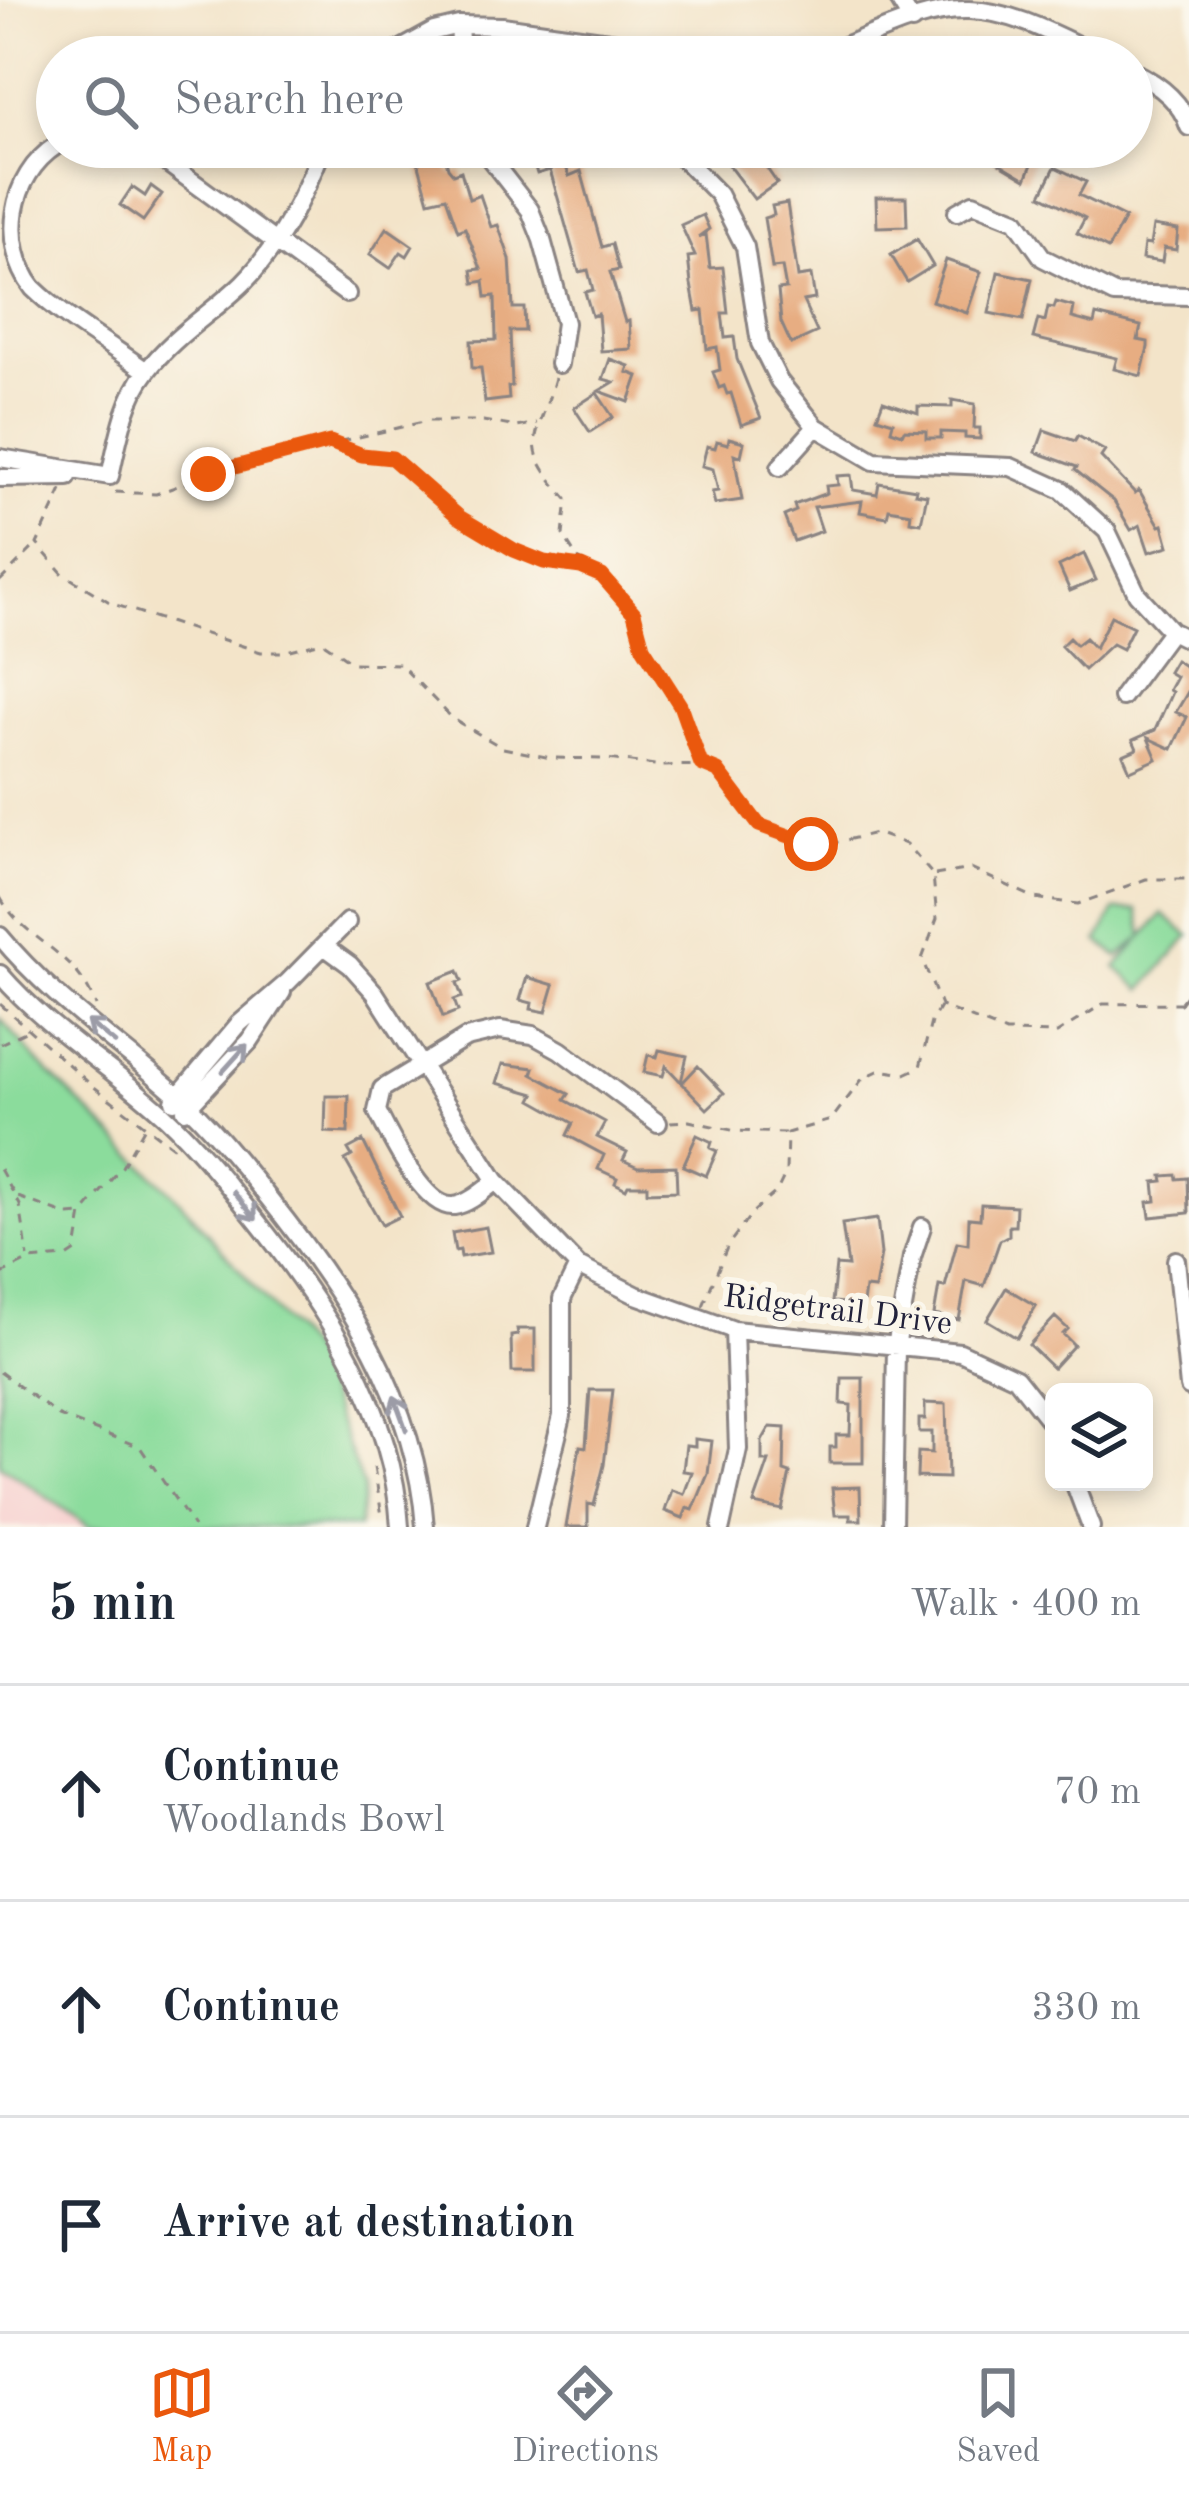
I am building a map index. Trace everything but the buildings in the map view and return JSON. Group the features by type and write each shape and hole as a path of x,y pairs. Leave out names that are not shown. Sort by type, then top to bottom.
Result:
{"street":[{"path":"898,0 912,21"},
{"path":"872,36 912,21 970,10 1012,17 1055,36"},
{"path":"425,36 459,25 539,36"},
{"path":"459,25 460,36"},
{"path":"1153,81 1186,118 1189,128"},
{"path":"36,162 24,172 10,201 8,231 15,258 30,286 146,371"},
{"path":"173,168 346,294"},
{"path":"106,483 123,422 146,371 244,281 275,243 315,168"},
{"path":"497,168 530,210 542,240 565,323 559,364"},
{"path":"693,168 718,194 745,247 760,343 778,381 816,427 874,461 1011,467 1062,490 1107,531 1137,594 1171,631 1189,640"},
{"path":"956,212 973,202 1016,220 1043,258 1114,293 1189,296"},
{"path":"780,467 816,427"},
{"path":"0,458 106,483"},
{"path":"0,478 106,483"},
{"path":"1122,697 1171,631"},
{"path":"168,1118 250,1041 288,982 347,922"},
{"path":"0,936 55,995 183,1101 224,1142 331,1278 361,1327 405,1425 423,1497 425,1527"},
{"name":"Ridgetrail Drive","path":"324,946 350,965 375,993 496,1181 578,1266 636,1295 734,1330 960,1352 1016,1378 1045,1415"},
{"path":"0,974 34,1009 168,1118 283,1253 338,1334 377,1418 390,1464 393,1524"},
{"path":"496,1181 463,1204 447,1207 428,1198 381,1118 376,1103 388,1082 466,1038 500,1030 533,1035 658,1123"},
{"path":"893,1527 896,1348 922,1227"},
{"path":"1176,1260 1189,1387"},
{"path":"536,1527 562,1416 562,1299 578,1266"},
{"path":"721,1527 738,1449 734,1330"},
{"path":"1077,1491 1091,1527"}],"path":[{"path":"559,364 537,423 538,460 569,505 563,536 578,560 608,579 634,613 643,647 680,705 701,764"},
{"path":"106,483 155,494 224,469 428,421 483,421 518,427 537,423"},
{"path":"330,442 362,455 397,459 459,517 514,550 544,562 591,570"},
{"path":"0,581 37,544 62,490"},
{"path":"37,544 63,574 134,612 185,624 261,652 322,642 353,662 400,664 453,719 503,748 551,758 701,764 718,771 759,825 820,846 886,834 906,844 933,875 937,919 922,959 941,1006 1006,1032 1057,1034 1103,1004 1180,1003 1189,1012"},
{"path":"933,875 971,869 1035,898 1078,904 1146,879 1189,879"},
{"path":"0,897 13,917 73,965 101,1019"},
{"path":"1180,1003 1189,992"},
{"path":"0,1004 176,1150"},
{"path":"658,1123 689,1121 736,1131 787,1133 831,1120 863,1078 880,1070 905,1074 920,1067 931,1022 941,1006"},
{"path":"0,1044 27,1030"},
{"path":"0,1274 29,1260 72,1255 82,1214 122,1167 146,1125"},
{"path":"698,1318 728,1245 753,1212 777,1191 786,1172 787,1133"},
{"path":"0,1169 16,1197 29,1260"},
{"path":"16,1197 68,1215 82,1214"},
{"path":"0,1372 59,1416 140,1447 194,1527"},
{"path":"374,1465 393,1524"}],"shaded area":[{"path":"0,1465 90,1527 0,1527"}],"green space":[{"path":"1115,910 1138,910 1143,936 1163,914 1189,936 1142,990 1116,967 1142,937 1118,957 1098,941"},
{"path":"0,1018 38,1062 179,1200 314,1356 363,1488 359,1527 90,1527 0,1465"}],"route":[{"path":"208,474 330,442 362,455 397,459 459,517 514,550 608,579 634,613 643,647 680,705 701,764 718,771 759,825 811,844"}]}
